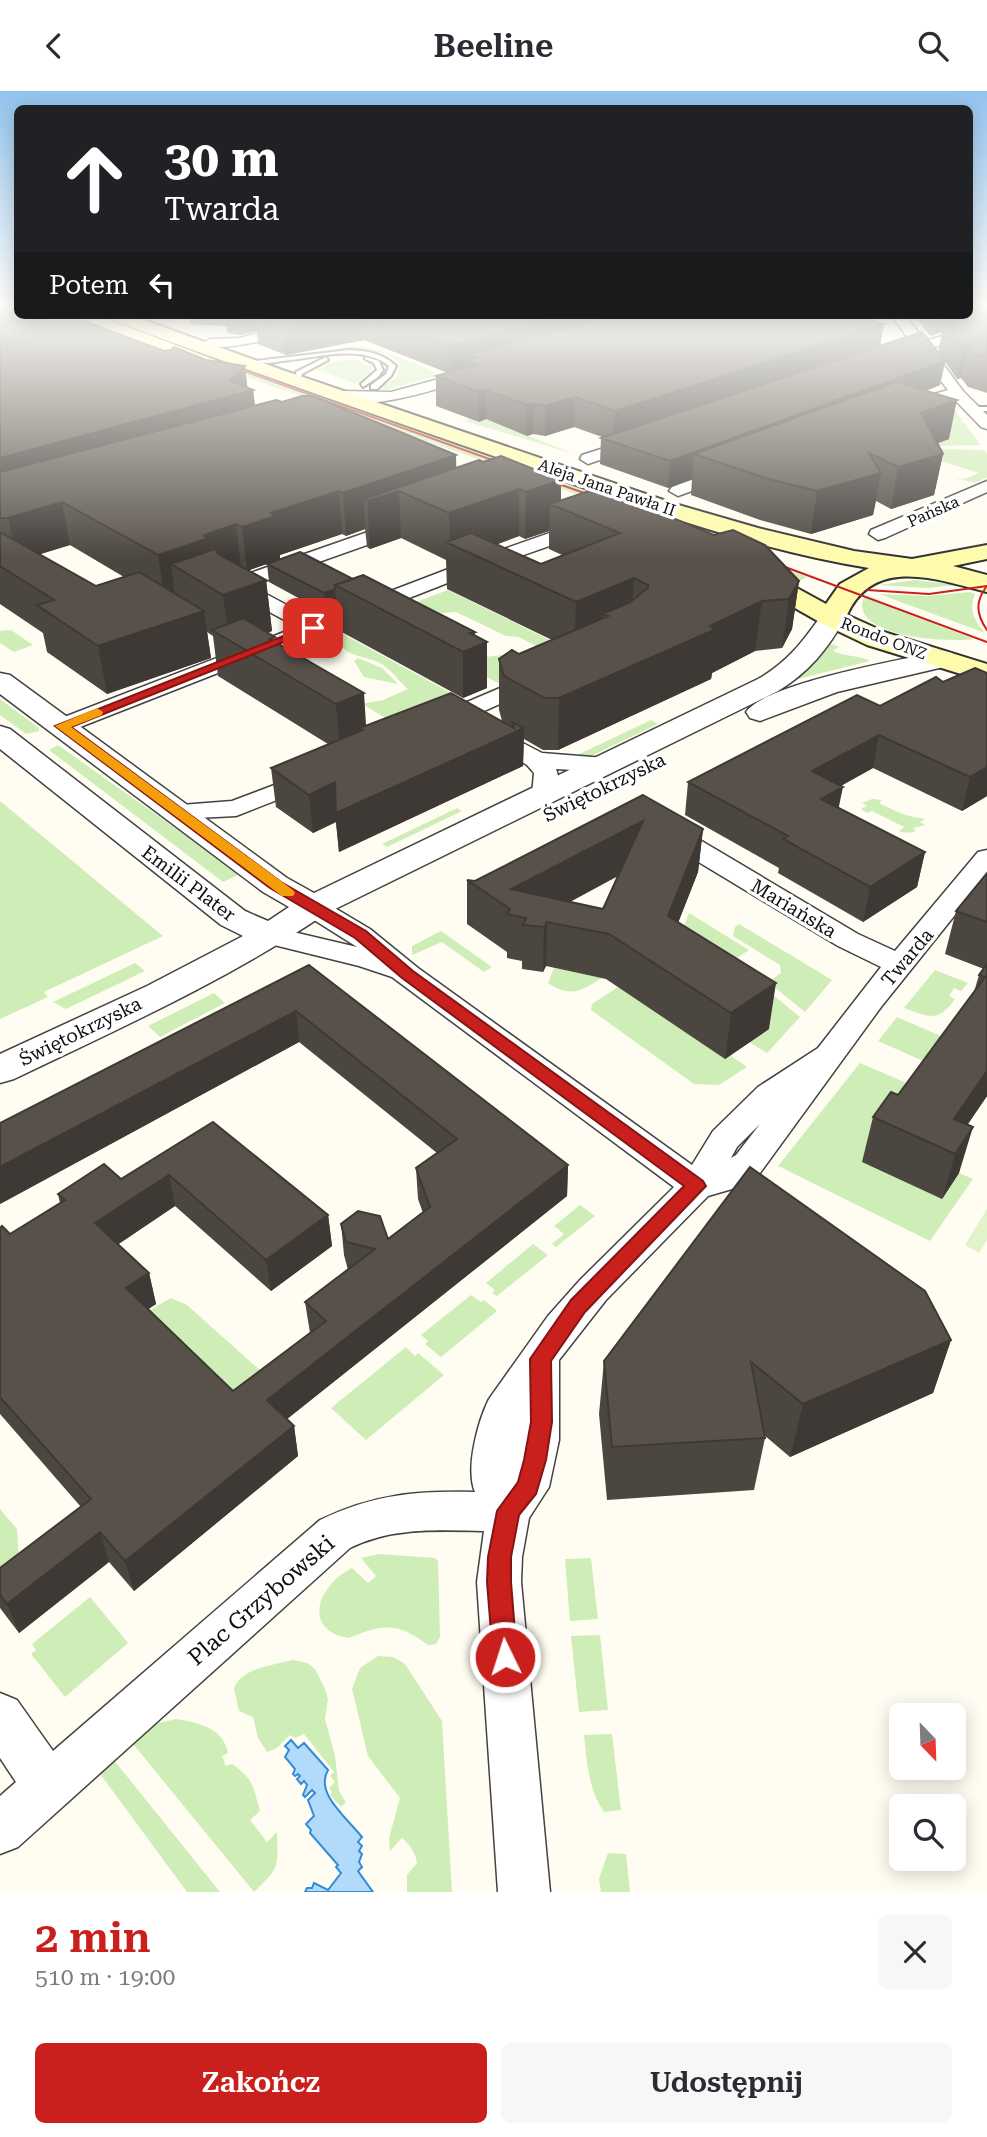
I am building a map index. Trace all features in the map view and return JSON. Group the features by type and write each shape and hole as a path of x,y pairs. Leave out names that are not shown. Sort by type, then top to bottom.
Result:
{"main road":[{"name":"Aleja Jana Pawła II","path":"284,391 340,405 631,522"},
{"name":"Aleja Jana Pawła II","path":"319,391 340,405"},
{"name":"Aleja Jana Pawła II","path":"312,407 398,405 703,520 776,541 912,567"},
{"path":"912,567 987,552"},
{"path":"727,562 832,618"},
{"name":"Rondo ONZ","path":"987,584 954,574 912,567 856,584 843,596 832,618 897,646 943,659 987,650"},
{"path":"943,659 987,673"}],"street":[{"path":"398,405 434,391"},
{"path":"956,391 980,409 987,423"},
{"path":"889,412 928,398 958,394"},
{"path":"589,459 655,436"},
{"path":"678,491 745,465"},
{"name":"Pańska","path":"878,534 987,486"},
{"path":"201,597 426,517"},
{"path":"10,743 66,729 313,628 471,567 583,528 604,517"},
{"path":"235,585 313,628"},
{"name":"Świętokrzyska","path":"324,913 544,795 777,680 813,649 832,618"},
{"name":"Świętokrzyska","path":"0,1070 272,936 790,698 852,677 943,659"},
{"path":"414,734 557,670"},
{"name":"Emilii Plater","path":"0,681 275,885 379,948 408,975 696,1186"},
{"path":"457,714 536,760 546,772 544,795"},
{"name":"Emilii Plater","path":"10,743 233,918 272,936 368,959 408,975"},
{"path":"536,760 605,765"},
{"path":"177,811 236,808 338,766"},
{"name":"Mariańska","path":"691,846 848,940 900,965"},
{"name":"Twarda","path":"509,1511 494,1487 491,1471 503,1411 578,1306 696,1186 720,1180 748,1164 827,1056 987,858"},
{"path":"509,1511 500,1557 499,1582 524,1892"},
{"name":"Plac Grzybowski","path":"0,1829 335,1534 353,1524 389,1512 509,1511"},
{"path":"0,1717 48,1786"}],"green space":[{"path":"286,391 310,391 684,520 670,517 666,520 785,564 781,567 807,577 795,583 682,532"},
{"path":"950,404 963,421 959,421 964,423 981,445 936,446 948,439"},
{"path":"523,408 519,432 574,454 465,421 469,419 478,422"},
{"path":"939,449 984,450 987,454 987,477 975,483 953,477 965,479 979,473 922,455"},
{"path":"915,580 958,585 927,588 879,585"},
{"path":"448,590 572,651 498,683 459,663 467,659 512,654 514,657 543,650 519,637 506,636 456,612 374,618"},
{"path":"970,592 975,594 972,605 974,615 985,633 879,594 927,596"},
{"path":"864,597 974,639 925,638 886,629 871,621 863,611"},
{"path":"11,630 33,645 14,652 0,643 0,631"},
{"path":"339,632 462,699 394,723 362,704 383,700 408,689 378,662 350,653 338,642 312,646 308,652 311,661 307,664 267,659"},
{"path":"829,643 839,647 833,651 870,661 798,679 795,677"},
{"path":"358,658 382,668 398,684 364,677 354,661"},
{"path":"0,699 39,728 39,731 26,734 0,715"},
{"path":"651,720 658,724 589,757 573,757"},
{"path":"58,745 240,874 223,882 49,750"},
{"path":"636,759 639,761 384,887 380,884"},
{"path":"872,799 882,800 879,803 902,814 925,819 920,822 925,825 913,828 916,831 914,832 899,831 904,827 872,811 867,813 861,809 867,806 862,803"},
{"path":"0,801 163,936 44,992 48,997 0,1019"},
{"path":"457,808 462,811 387,847 382,844"},
{"path":"689,913 749,950 716,972 762,986 800,1017 767,1053 749,1042 669,964"},
{"path":"739,924 832,980 805,1012 768,982 781,973 780,965 733,936 735,927"},
{"path":"441,931 492,967 484,972 442,942 412,955 412,946"},
{"path":"135,963 145,971 66,1009 53,1002"},
{"path":"554,968 602,978 575,991 563,990 548,983"},
{"path":"935,970 968,983 961,991 954,988 949,996 955,999 938,1015 927,1015 904,1008"},
{"path":"618,987 724,1058 730,1055 747,1067 719,1085 694,1084 591,1010 592,1004"},
{"path":"214,993 225,1003 160,1037 148,1026"},
{"path":"897,1017 957,1043 939,1068 878,1041"},
{"path":"860,1063 923,1090 941,1199 959,1173 973,1179 930,1241 778,1166"},
{"path":"580,1205 595,1216 556,1247 552,1244 564,1234 554,1226"},
{"path":"987,1209 987,1240 979,1253 965,1245"},
{"path":"533,1244 548,1255 497,1296 492,1293 495,1290 486,1283"},
{"path":"471,1295 481,1302 484,1300 497,1311 441,1357 425,1344 428,1341 421,1335"},
{"path":"171,1298 187,1305 281,1389 238,1422 134,1319"},
{"path":"406,1347 415,1356 418,1353 444,1375 366,1440 331,1408"},
{"path":"0,1509 17,1529 21,1591 0,1598"},
{"path":"379,1554 435,1558 438,1561 440,1637 436,1644 428,1645 398,1629 381,1628 349,1638 324,1626 320,1617 320,1606 330,1585 352,1568 368,1583 376,1576 361,1558"},
{"path":"591,1558 598,1619 570,1621 565,1559"},
{"path":"90,1597 128,1643 65,1697 31,1654 36,1650 32,1644"},
{"path":"600,1635 608,1710 579,1712 571,1636"},
{"path":"378,1656 393,1657 405,1664 442,1721 452,1892 407,1892 407,1875 417,1863 415,1856 402,1838 390,1851 389,1838 400,1798 368,1756 352,1689 360,1668"},
{"path":"293,1660 307,1663 315,1669 325,1689 328,1699 325,1719 335,1755 339,1791 346,1802 341,1807 330,1795 332,1793 329,1788 335,1782 330,1776 334,1772 304,1734 295,1738 290,1735 277,1748 267,1752 258,1738 253,1717 239,1711 234,1689 243,1676"},
{"path":"176,1719 201,1725 221,1737 228,1753 222,1756 226,1766 232,1764 240,1770 254,1790 260,1811 250,1820 267,1842 277,1832 276,1866 254,1892 134,1745 133,1741 151,1725"},
{"path":"612,1734 621,1810 604,1812 591,1784 584,1735"},
{"path":"113,1759 220,1892 187,1892 98,1771"},
{"path":"608,1853 626,1854 630,1892 601,1892 599,1879"}],"water":[{"path":"291,1740 298,1748 304,1743 328,1770 325,1787 328,1796 362,1837 358,1842 362,1846 359,1862 362,1867 358,1871 373,1892 305,1892 307,1888 312,1888 314,1883 328,1890 341,1873 336,1867 338,1865 310,1833 311,1830 306,1824 314,1816 308,1800 315,1793 312,1790 305,1797 303,1795 307,1785 304,1781 301,1784 297,1779 300,1776 298,1774 293,1774 295,1769 285,1757 289,1750 285,1746"}],"building":[{"path":"0,391 249,391 0,458"},
{"path":"489,391 677,391 615,411 575,397 545,406 527,405"},
{"path":"743,391 862,391 670,461 601,438"},
{"path":"871,391 927,391 957,400 921,413 943,454 898,467 869,453 881,473 817,491 765,478 694,454"},
{"path":"313,396 456,455 343,493 339,491 271,513 276,516 242,527 236,524 204,535 206,539 158,555 62,502 0,518 0,472 276,400 282,402"},
{"path":"501,456 561,480 526,492 519,489 449,513 399,491 367,501 364,499 479,460 483,462"},
{"path":"589,491 607,491 714,535 733,530 765,545 799,581 789,599 762,601 710,626 716,629 559,698 544,698 504,676 499,659 512,650 519,654 608,616 602,614 629,603 648,588 648,585 634,578 576,602 446,542 471,533 541,564 620,533 550,504"},
{"path":"0,532 96,586 139,572 204,611 98,646 37,605 54,600 0,566"},
{"path":"215,549 218,554 266,580 223,595 171,564"},
{"path":"300,552 353,579 335,585 335,589 324,593 267,564"},
{"path":"363,575 475,632 470,633 487,642 463,652 335,585"},
{"path":"243,618 275,637 270,639 364,693 336,704 212,630"},
{"path":"975,668 987,673 987,767 970,777 879,735 812,771 843,787 821,799 925,852 870,887 783,839 788,836 688,782 857,695 880,706 936,677 943,682"},
{"path":"451,693 514,728 512,722 524,728 336,813 335,782 309,795 271,768 363,730 360,728"},
{"path":"643,795 703,829 668,916 776,983 731,1013 609,934 547,922 544,927 523,925 526,918 507,914 510,909 467,880 475,881","holes":["643,821 603,909 511,889"]},
{"path":"987,873 987,922 956,911"},
{"path":"987,964 987,1071 954,1119 973,1127 955,1154 873,1117 891,1092 898,1095 985,977 979,975"},
{"path":"309,965 568,1165 267,1400 294,1426 125,1561 100,1532 7,1604 0,1595 0,1568 91,1499 0,1397 2,1226 10,1234 65,1200 58,1194 104,1164 121,1179 213,1122 328,1215 266,1260 169,1175 95,1223 149,1273 126,1288 233,1391 326,1321 305,1302 375,1249 346,1242 341,1224 358,1211 380,1216 388,1239 430,1207 416,1168 457,1139 296,1011 0,1167 0,1123"},
{"path":"750,1167 925,1291 951,1340 803,1404 751,1362 765,1438 612,1447 604,1361"}],"tram line":[{"path":"300,391 509,466"},
{"path":"542,478 601,499"},
{"path":"769,561 987,642"},
{"path":"867,590 929,594 987,586 980,597 978,608 987,630"}],"slow traffic":[{"path":"97,712 62,726 288,893"}],"route":[{"path":"313,628 62,726 275,885 360,935 385,953 408,975 696,1186 578,1306 540,1359 541,1422 535,1460 528,1487 509,1511 500,1557 499,1582 505,1657"}]}
